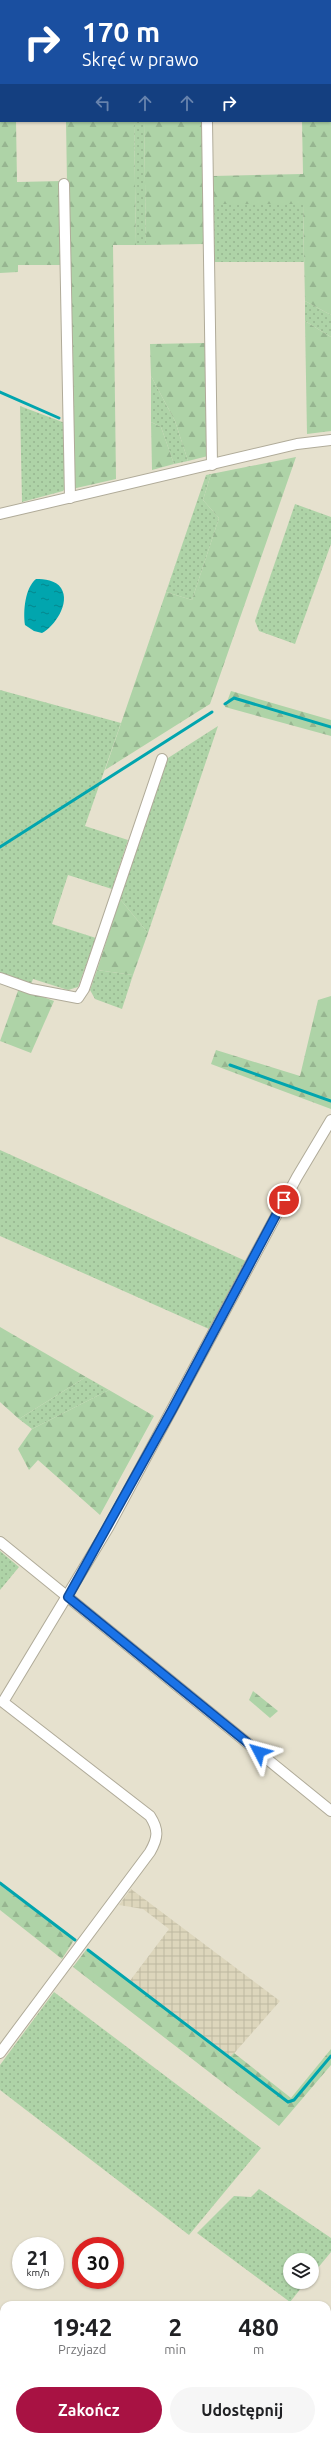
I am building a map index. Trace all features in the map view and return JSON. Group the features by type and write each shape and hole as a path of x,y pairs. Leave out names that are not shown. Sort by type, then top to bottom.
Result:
{"street":[{"path":"207,122 212,465"},
{"path":"64,184 70,498"},
{"path":"0,514 297,444 331,440"},
{"path":"0,978 32,989 78,998 84,989 162,759"},
{"path":"0,2053 150,1852 157,1837 156,1825 150,1816 3,1702 68,1597 172,1410 296,1177 331,1120"},
{"path":"0,1542 331,1811"}],"shaded area":[{"path":"131,1889 280,2001 230,2058 129,1982 169,1929 143,1909 119,1905"}],"green space":[{"path":"0,122 16,122 17,182 62,181 62,265 18,265 18,272 0,273"},
{"path":"66,122 134,122 136,245 113,245 116,479 72,489"},
{"path":"134,122 144,122 146,245 136,245"},
{"path":"144,122 204,122 205,244 146,245"},
{"path":"302,122 331,122 331,315 305,301 303,204 213,204 213,176 303,174"},
{"path":"213,204 303,204 304,262 214,262"},
{"path":"305,301 331,315 331,337 305,321"},
{"path":"305,321 331,337 331,431 307,434"},
{"path":"206,343 208,456 188,461 175,421 151,376 150,344"},
{"path":"151,376 175,421 188,461 174,464 161,427 151,422"},
{"path":"20,406 65,423 66,487 63,491 22,502"},
{"path":"151,422 161,427 174,464 152,470"},
{"path":"296,457 210,704 105,770 166,592 192,600 219,518 203,500 211,474"},
{"path":"211,474 203,500 219,518 192,600 166,592 206,475"},
{"path":"295,504 331,517 331,544 295,644 259,631 255,621"},
{"path":"0,690 121,723 85,826 128,840 112,889 68,875 52,924 96,938 78,987 68,990 33,979 30,987 0,976"},
{"path":"231,691 331,720 331,736 225,707"},
{"path":"218,726 148,933 120,899 168,758"},
{"path":"120,899 148,933 133,975 97,970"},
{"path":"97,970 133,975 122,1009 95,999 90,990"},
{"path":"19,988 54,1001 31,1053 0,1041"},
{"path":"331,996 331,1109 211,1064 216,1050 300,1076 318,1000"},
{"path":"0,1150 248,1262 209,1329 0,1236"},
{"path":"0,1327 86,1377 19,1419 0,1402"},
{"path":"86,1377 109,1390 32,1429 19,1419"},
{"path":"109,1390 154,1416 100,1515 38,1460 29,1470 18,1449 32,1429"},
{"path":"0,1551 19,1567 0,1590"},
{"path":"253,1691 278,1711 270,1718 249,1700"},
{"path":"0,1885 74,1940 62,1959 0,1910"},
{"path":"86,1950 230,2057 234,2053 291,2098 331,2049 331,2065 279,2126 73,1967"},
{"path":"54,1992 261,2148 189,2235 0,2090 0,2065"},
{"path":"259,2189 331,2238 331,2252 319,2267 319,2253 283,2253 283,2289 300,2289 291,2301 289,2301 197,2233 234,2196 251,2197"}],"water":[{"path":"36,579 56,583 59,585 64,594 63,607 60,614 51,626 42,633 34,631 25,625 24,613 27,594 32,583"}],"waterway":[{"path":"0,392 59,418"},
{"path":"225,704 234,698 331,727"},
{"path":"0,847 212,712"},
{"path":"230,1065 331,1101"},
{"path":"0,1883 75,1940"},
{"path":"88,1950 288,2102 294,2100 331,2056"}],"route":[{"path":"259,1752 68,1597 108,1528 284,1200"}]}
